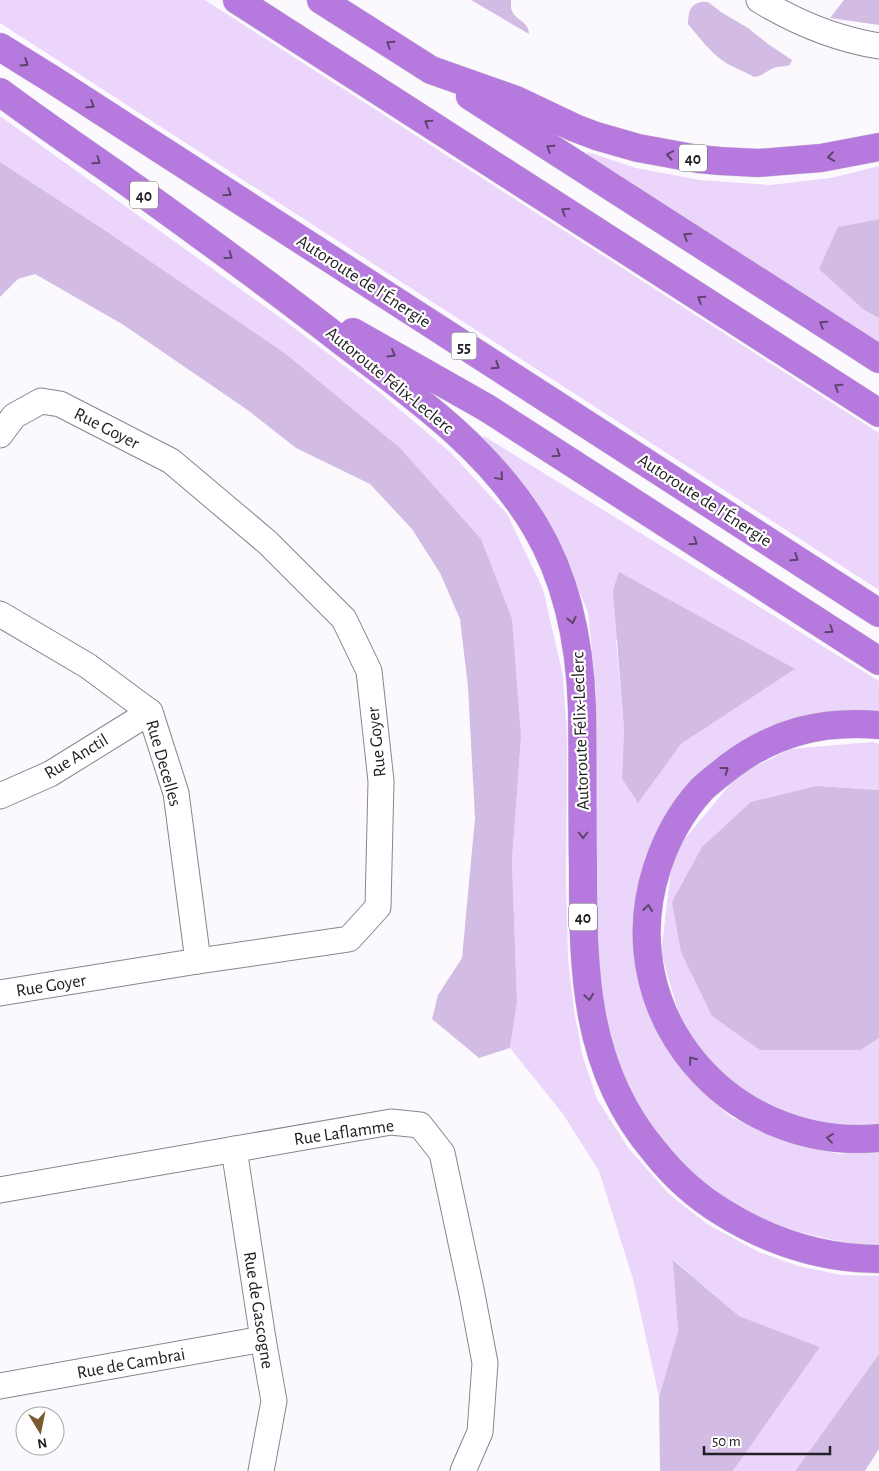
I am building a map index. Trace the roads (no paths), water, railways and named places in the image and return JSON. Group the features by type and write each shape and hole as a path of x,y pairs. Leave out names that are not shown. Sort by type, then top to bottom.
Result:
{"highway":[{"path":"237,0 879,413"},
{"name":"40","path":"321,0 431,70 516,100 596,136 638,148 677,156 720,161 778,162 821,158 879,147"},
{"name":"Autoroute de l'Énergie","path":"0,47 879,613"},
{"path":"431,70 879,360"},
{"name":"Autoroute Félix-Leclerc","path":"0,92 259,278 397,384 466,442 490,466 516,498 535,526 551,556 571,615 579,660 582,733 583,926 588,995 595,1033 604,1062 621,1104 649,1145 665,1164 698,1195 736,1221 773,1239 803,1249 823,1254 879,1259"},
{"path":"259,278 487,408 879,661"},
{"path":"879,724 843,723 789,734 754,750 701,790 676,825 666,844 651,891 647,930 648,958 651,973 664,1015 684,1050 703,1073 718,1087 743,1107 765,1119 786,1127 816,1136 832,1138 879,1138"}],"street":[{"path":"759,0 795,20 821,31 841,38 879,46"},
{"name":"Rue Goyer","path":"0,435 14,416 41,401 60,404 171,461 267,542 344,619 369,672 381,781 378,907 350,939 0,993"},
{"name":"Rue Decelles","path":"0,614 88,666 150,712 176,793 198,961"},
{"name":"Rue Anctil","path":"0,796 50,774 150,712"},
{"name":"Rue Laflamme","path":"0,1190 391,1122 420,1125 442,1153 485,1363 480,1432 463,1471"},
{"name":"Rue de Gascogne","path":"234,1149 274,1401 261,1471"},
{"name":"Rue de Cambrai","path":"0,1386 263,1340"}]}
